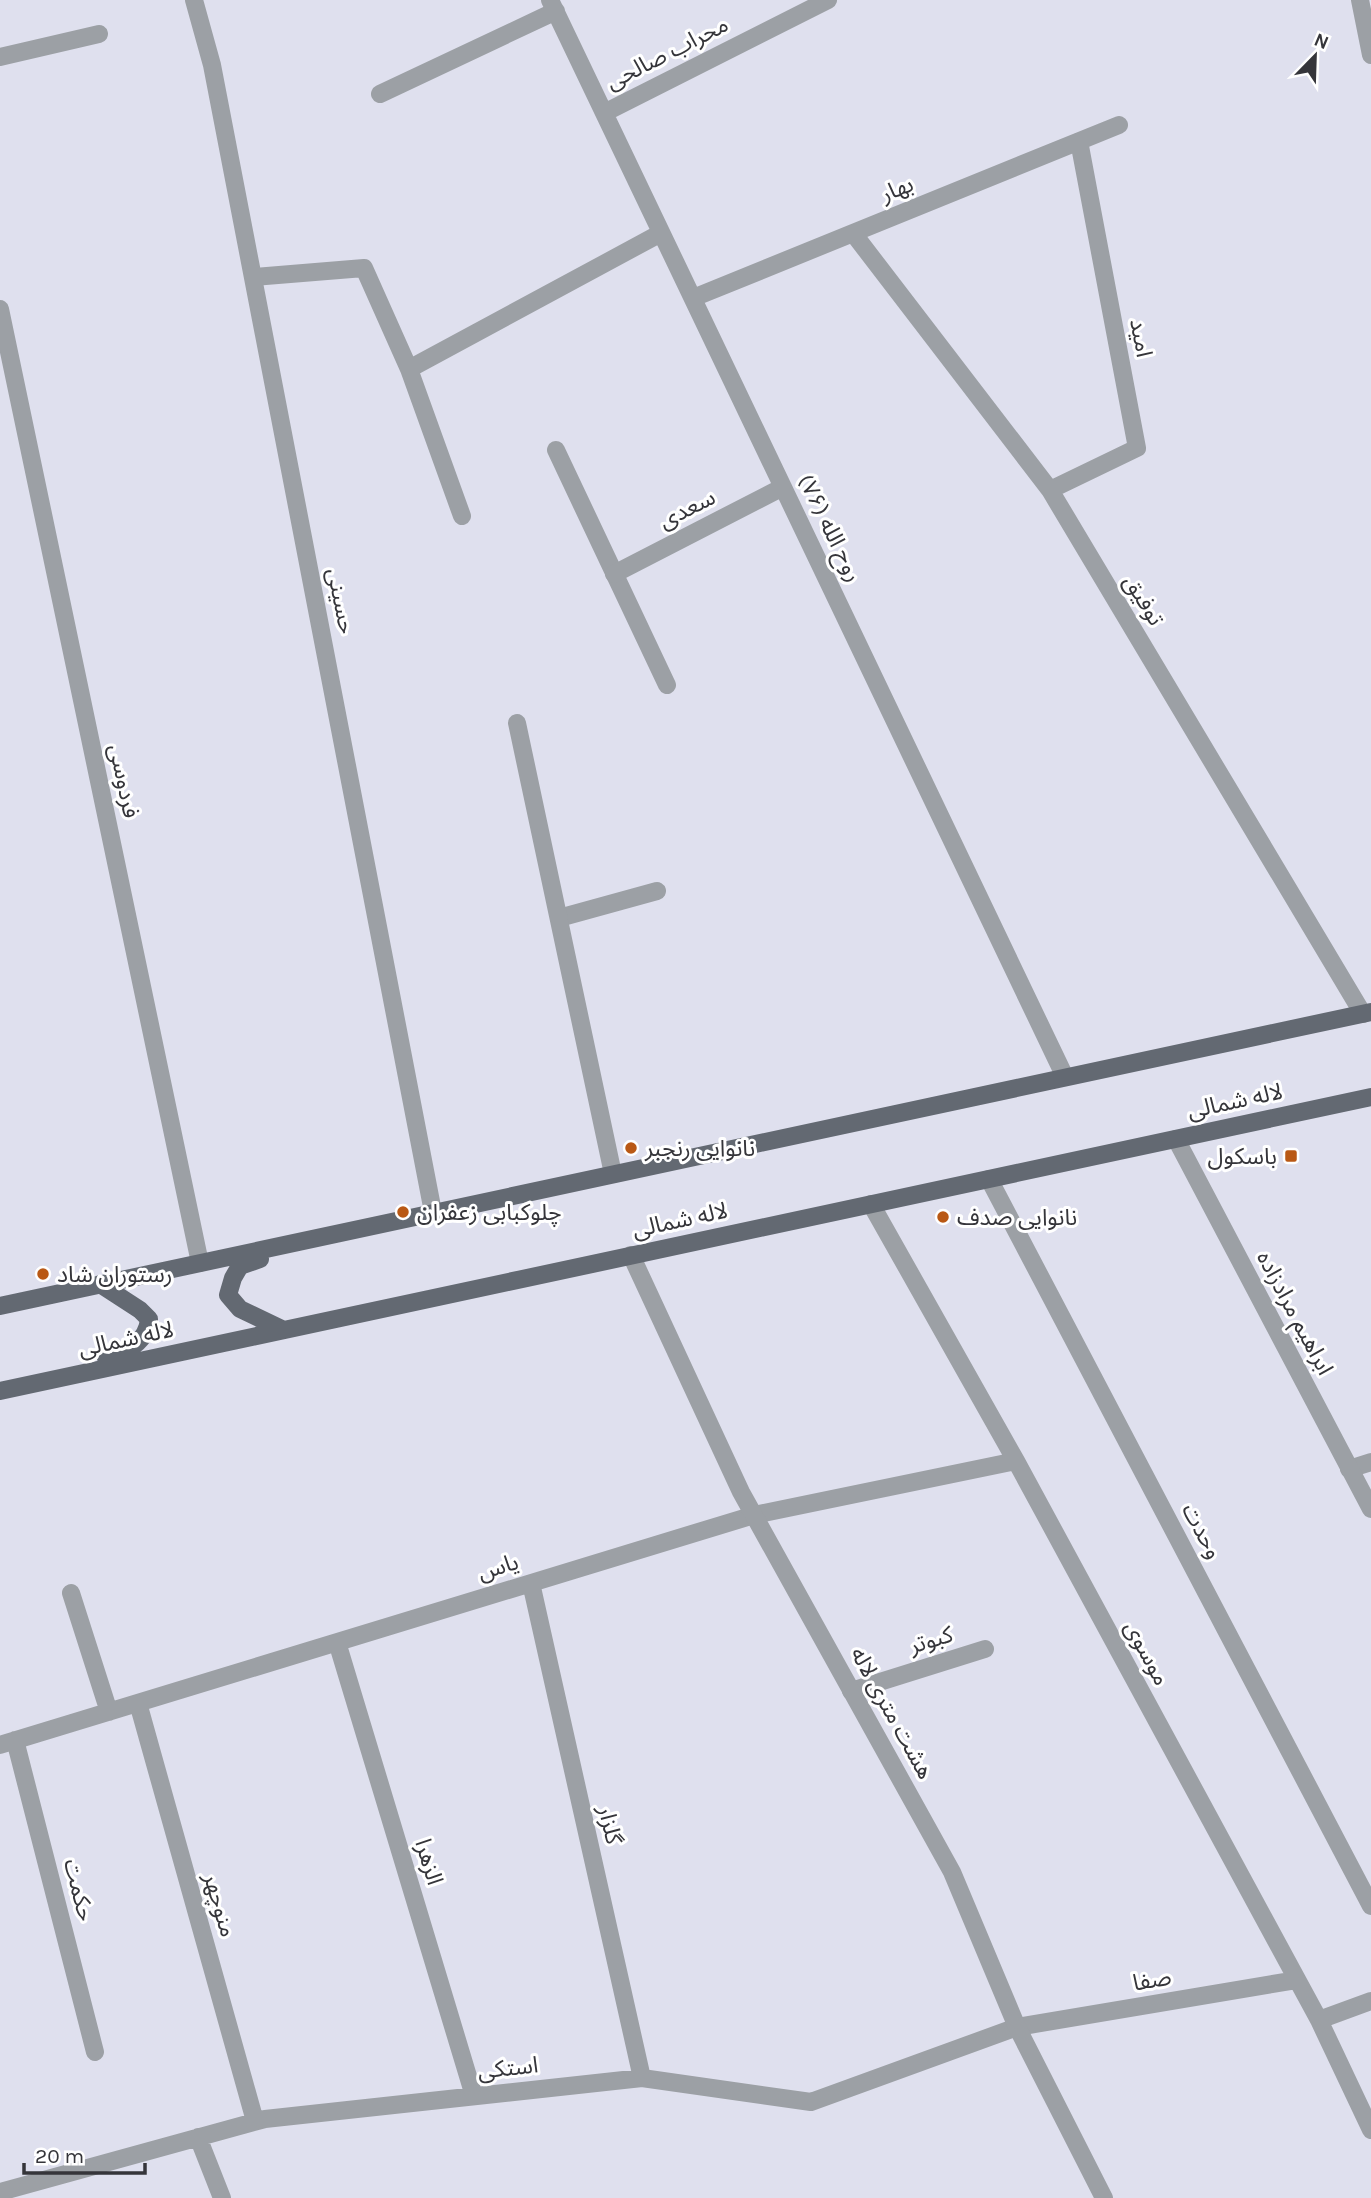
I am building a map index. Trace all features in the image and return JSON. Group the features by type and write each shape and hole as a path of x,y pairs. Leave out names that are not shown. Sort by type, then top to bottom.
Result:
{"main road":[{"path":"0,1306 1367,1013"},
{"name":"لاله شمالی","path":"0,1391 1371,1097"},
{"path":"284,1330 240,1309 228,1295 233,1278 240,1266 293,1250 312,1239"},
{"path":"68,1376 104,1359 123,1354 136,1344 148,1328 149,1319 140,1310 100,1284"}],"street":[{"name":"حسینی","path":"194,0 212,65 433,1212"},
{"name":"محراب صالحی","path":"604,113 828,0"},
{"path":"1360,0 1371,55"},
{"path":"380,94 553,6"},
{"name":"روح الله (۷۶)","path":"553,6 1065,1077"},
{"path":"0,57 99,34"},
{"name":"بهار","path":"693,298 1119,125"},
{"name":"امید","path":"1050,490 1137,448 1079,141"},
{"path":"409,369 661,233"},
{"name":"توفیق","path":"853,233 1050,490 1367,1013"},
{"path":"253,277 363,268 409,369 462,516"},
{"name":"فردوسی","path":"0,309 200,1263"},
{"path":"556,450 667,685"},
{"name":"سعدی","path":"614,574 783,487"},
{"path":"517,723 614,1174"},
{"path":"559,918 657,891"},
{"name":"ابراهیم مرادزاده","path":"1176,1139 1371,1509"},
{"name":"وحدت","path":"989,1179 1371,1906"},
{"name":"موسوی","path":"871,1204 1016,1461 1319,2020 1371,2130"},
{"name":"هشت متری لاله","path":"631,1255 754,1515 952,1872 1017,2027 1104,2198"},
{"name":"یاس","path":"8,1743 754,1515 1016,1461"},
{"path":"1349,1469 1371,1462"},
{"name":"گلزار","path":"531,1583 642,2078"},
{"path":"71,1593 109,1712"},
{"name":"الزهرا","path":"337,1643 474,2096"},
{"name":"کبوتر","path":"851,1691 985,1649"},
{"name":"منوچهر","path":"138,1703 255,2121"},
{"name":"حکمت","path":"8,1743 95,2052"},
{"name":"صفا","path":"1017,2027 1296,1980"},
{"path":"1319,2020 1371,2001"},
{"name":"استکی","path":"0,2192 255,2121 474,2096 642,2078 811,2102 1017,2027"},
{"path":"198,2137 222,2198"}],"place":[{"name":"نانوایی رنجبر","path":"631,1148"},
{"name":"باسکول","path":"1291,1156"},
{"name":"چلوکبابی زعفران","path":"403,1212"},
{"name":"نانوایی صدف","path":"943,1217"},
{"name":"رستوران شاد","path":"43,1274"}]}
